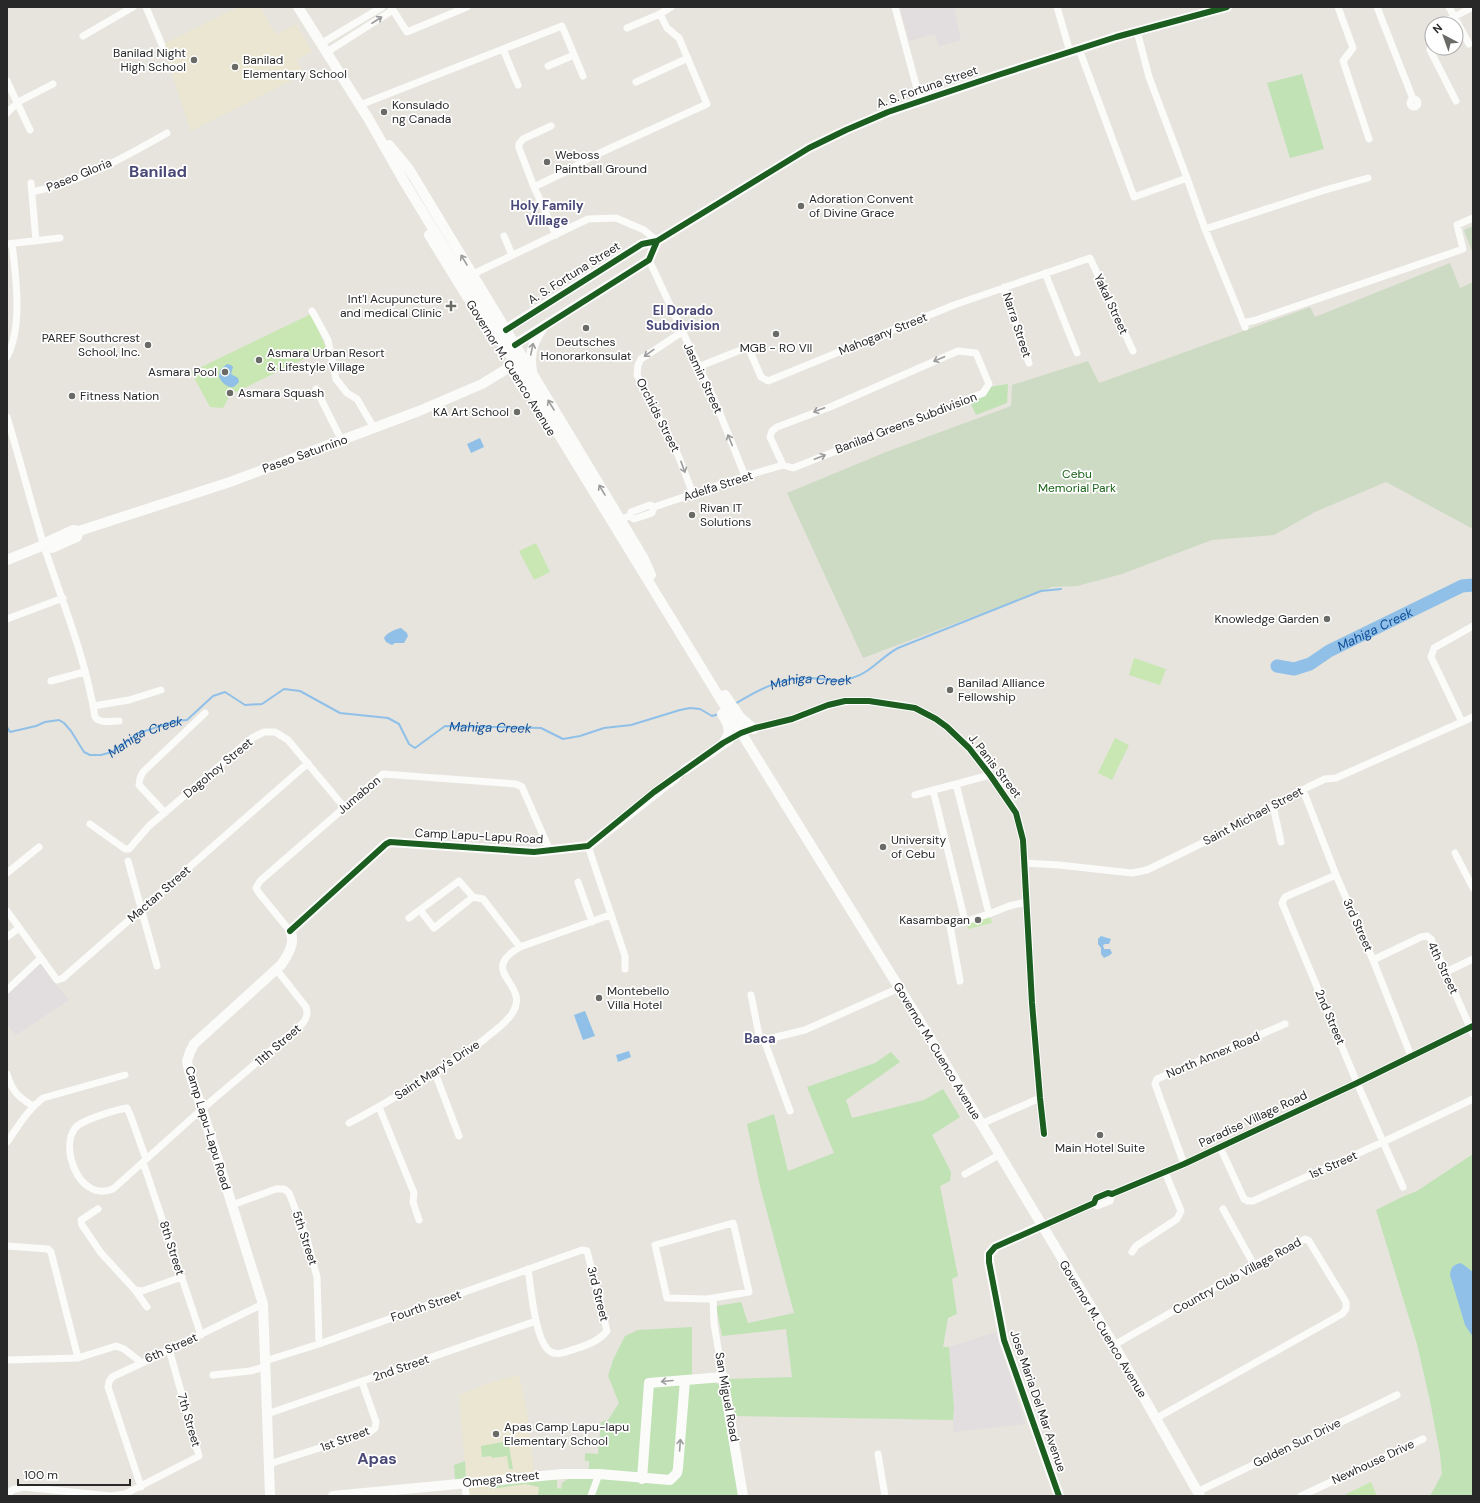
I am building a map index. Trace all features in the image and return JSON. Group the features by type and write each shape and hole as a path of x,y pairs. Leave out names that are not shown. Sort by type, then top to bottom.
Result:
{"main road":[{"name":"Governor M. Cuenco Avenue","path":"298,7 368,118 405,183 667,610 715,691 899,988 1114,1345 1198,1494"},
{"name":"A. S. Fortuna Street","path":"492,338 642,244 658,241 809,148 846,130 920,100 1074,50 1137,31 1227,7"},
{"name":"Governor M. Cuenco Avenue","path":"368,118 409,170 577,448 625,517 667,610"},
{"name":"Governor M. Cuenco Avenue","path":"368,118 395,179 473,308 552,434 633,568 667,610"},
{"path":"502,353 649,260 658,241"},
{"path":"473,308 482,308 487,300"},
{"path":"533,376 531,362 532,349 535,339 545,326"},
{"name":"Paseo Saturnino","path":"7,560 44,545 74,530 79,531 230,482 342,441 482,384 524,359"},
{"path":"552,434 555,427 560,425 564,426"},
{"path":"565,456 577,448"},
{"path":"690,648 715,691"},
{"path":"723,743 728,736 731,716 743,720 754,729"},
{"path":"685,770 723,743 741,733"},
{"path":"588,846 676,777"},
{"name":"Camp Lapu-Lapu Road","path":"270,1496 262,1304 189,1071 187,1061 190,1052 194,1044 276,969 287,956 291,945 292,934 290,931 386,844 390,842 534,852 588,846"},
{"name":"Jose Maria Del Mar Avenue","path":"1042,1226 995,1247 989,1254 1004,1340 1059,1496"},
{"path":"642,1479 649,1383 723,1377"},
{"name":"San Miguel Road","path":"723,1377 743,1496"},
{"name":"Omega Street","path":"333,1496 377,1494 464,1483 547,1475 599,1474 642,1479 670,1480 674,1477 678,1468 685,1380"}],"street":[{"path":"83,36 133,7"},
{"path":"146,7 162,45"},
{"path":"324,48 361,20 382,7"},
{"path":"324,48 366,28 392,9 406,32 467,7"},
{"path":"534,187 569,170 591,157 707,104 679,38 667,28 653,7"},
{"path":"627,28 671,7"},
{"path":"895,7 920,100"},
{"path":"1057,7 1134,197 1187,178"},
{"path":"1338,7 1352,48 1343,61 1369,140"},
{"path":"1377,7 1413,99"},
{"path":"1449,7 1454,16"},
{"path":"1456,16 1473,7"},
{"path":"361,20 366,28"},
{"path":"360,105 562,26 583,76"},
{"path":"1137,31 1148,77 1205,229 1244,325 1463,249 1457,225 1473,218"},
{"path":"1464,35 1469,44"},
{"path":"503,49 518,85"},
{"path":"548,66 574,55"},
{"path":"1433,56 1456,101"},
{"path":"636,82 688,58"},
{"path":"7,81 30,130"},
{"path":"7,113 18,102 53,84"},
{"path":"551,126 523,140 519,144 519,148 534,187 556,235"},
{"name":"Paseo Gloria","path":"32,192 59,186 93,172 132,153 167,133"},
{"path":"1205,229 1325,190 1368,178"},
{"path":"31,183 36,242"},
{"path":"457,281 588,220 616,218 644,230 658,241"},
{"path":"504,236 512,255"},
{"path":"7,357 14,339 17,299 17,283 9,244 60,238"},
{"name":"Mahogany Street","path":"698,367 748,347 761,378 768,381 954,305 1090,258"},
{"name":"Yakal Street","path":"1090,258 1133,351"},
{"name":"Jasmin Street","path":"649,260 715,401 745,476"},
{"path":"1045,273 1077,353"},
{"name":"Narra Street","path":"1004,287 1029,363"},
{"path":"312,310 328,340 336,379 347,393 357,398 374,428"},
{"name":"Orchids Street","path":"682,332 641,359 638,365 637,375 678,454 693,494"},
{"name":"Banilad Greens Subdivision","path":"958,351 976,352 989,384 983,393 793,468 783,465 770,437 772,431 777,427 958,351"},
{"path":"316,389 342,441"},
{"path":"7,417 44,545 63,598 95,717 101,722 119,721"},
{"name":"Adelfa Street","path":"625,517 634,519 652,512 654,508 745,476 783,465"},
{"path":"7,619 63,598"},
{"path":"1462,722 1431,657 1434,648 1473,626"},
{"path":"51,681 84,672"},
{"path":"93,706 129,700 161,690"},
{"name":"J. Panis Street","path":"741,733 792,720 828,705 845,701 869,701 902,705 915,708 936,719 947,727 969,748 990,775 1016,813 1023,840 1026,902 1040,1098 1044,1134"},
{"path":"165,813 139,785 140,778 143,772 205,713"},
{"name":"Saint Michael Street","path":"1024,863 1059,865 1132,873 1147,870 1325,779 1336,778 1473,717"},
{"name":"Dagohoy Street","path":"90,824 125,849 129,849 149,826 252,738 264,732 275,732 288,740 344,807"},
{"name":"Mactan Street","path":"7,911 40,959 57,980 63,978 308,763"},
{"name":"Jumabon","path":"290,931 256,888 260,881 383,774 516,784 522,787 550,851"},
{"path":"915,794 990,775"},
{"path":"956,784 989,914"},
{"path":"933,790 965,921"},
{"name":"3rd Street","path":"1305,795 1336,875 1373,960 1411,1056"},
{"path":"1273,806 1281,842"},
{"path":"588,846 625,956 625,969"},
{"path":"7,873 39,847"},
{"path":"1455,853 1473,888"},
{"path":"128,861 157,966"},
{"name":"2nd Street","path":"1336,875 1284,897 1282,903 1402,1187"},
{"path":"409,918 459,881 473,897 485,900 520,947"},
{"path":"578,882 592,922"},
{"path":"420,910 434,928 473,897"},
{"path":"960,981 950,926 961,924 965,921 1009,906 1026,902"},
{"name":"Saint Mary's Drive","path":"349,1123 379,1107 467,1053 511,1016 515,1008 517,994 504,975 502,968 508,954 520,947 610,915"},
{"path":"7,937 19,928"},
{"name":"4th Street","path":"1373,960 1421,937 1427,936 1431,939 1472,1029"},
{"path":"7,990 40,959"},
{"path":"1446,972 1473,959"},
{"name":"11th Street","path":"145,1161 202,1109 306,1019 308,1013 306,1007 276,969"},
{"path":"751,995 760,1040 764,1040 805,1030 899,988"},
{"name":"North Annex Road","path":"1184,1164 1155,1084 1157,1079 1285,1024"},
{"name":"Paradise Village Road","path":"1042,1226 1094,1203 1097,1206 1110,1201 1112,1194 1184,1164 1411,1056 1472,1029"},
{"path":"764,1040 790,1111"},
{"path":"435,1073 459,1136"},
{"path":"7,1074 13,1090 33,1106"},
{"path":"7,1142 33,1106 43,1098 125,1075"},
{"path":"981,1124 1040,1098"},
{"name":"1st Street","path":"1220,1147 1244,1199 1248,1202 1383,1142 1473,1099"},
{"path":"379,1107 414,1192 413,1202 419,1220"},
{"path":"127,1108 132,1117 145,1161 113,1189 106,1191 89,1188 84,1184 79,1176 70,1157 70,1140 73,1132 83,1122 127,1108"},
{"path":"965,1174 999,1155"},
{"name":"8th Street","path":"145,1161 201,1334"},
{"path":"1132,1252 1136,1246 1177,1219 1181,1212 1164,1172"},
{"name":"5th Street","path":"232,1205 276,1189 284,1189 289,1194 308,1239 317,1277 319,1344"},
{"path":"98,1209 81,1220 82,1225 101,1253 135,1290 148,1307"},
{"path":"1223,1209 1254,1265"},
{"path":"733,1223 749,1292 713,1298 667,1298 655,1245 733,1223"},
{"name":"Country Club Village Road","path":"1114,1345 1254,1265 1305,1239 1310,1241 1346,1302 1346,1309 1342,1314 1155,1418"},
{"path":"7,1246 48,1249 51,1252 78,1358"},
{"name":"Fourth Street","path":"213,1375 250,1371 319,1344 582,1250 587,1252"},
{"name":"3rd Street","path":"528,1270 536,1321 543,1345 551,1352 560,1354 590,1344 607,1331 587,1252"},
{"path":"135,1290 142,1291 182,1277"},
{"name":"San Miguel Road","path":"713,1298 714,1324 723,1377"},
{"name":"6th Street","path":"7,1360 78,1358 116,1346 124,1349 142,1363 262,1304"},
{"name":"2nd Street","path":"267,1414 536,1321"},
{"name":"7th Street","path":"7,1496 12,1490 23,1488 111,1496 126,1494 199,1456 169,1349"},
{"path":"141,1487 108,1387 112,1377 142,1363"},
{"name":"1st Street","path":"269,1464 370,1432 375,1428 376,1422 362,1382"},
{"name":"Golden Sun Drive","path":"1198,1494 1397,1395"},
{"name":"Newhouse Drive","path":"1301,1496 1423,1439"},
{"path":"878,1454 885,1496"},
{"path":"591,1496 599,1474"},
{"path":"464,1483 466,1496"}],"shaded area":[{"name":"Banilad Elementary School","path":"238,7 260,7 276,35 296,24 312,51 296,60 304,74 191,131 162,45"},
{"path":"900,7 954,7 961,40 939,46 935,34 909,41"},
{"path":"41,963 69,1000 16,1035 7,1024 7,995"},
{"path":"996,1332 1025,1424 953,1432 954,1408 949,1347"},
{"name":"Apas Camp Lapu-lapu Elementary School","path":"519,1375 526,1406 534,1472 466,1479 459,1395 492,1382"},
{"path":"539,1478 540,1485 538,1496 467,1496 466,1485"}],"green space":[{"path":"1302,74 1324,149 1290,158 1267,83"},
{"path":"1473,226 1473,254 1464,230"},
{"name":"Cebu Memorial Park","path":"1450,263 1460,288 1473,282 1473,529 1386,482 1315,512 1274,535 1212,540 1122,574 1077,586 1052,587 863,658 787,493 886,452 1011,406 1012,385 1088,361 1099,383 1310,307 1315,317"},
{"name":"Asmara Urban Resort & Lifestyle Village","path":"311,314 326,348 230,395 223,408 210,407 191,372"},
{"path":"1008,384 1007,403 976,415 970,402 986,396 989,387"},
{"path":"536,543 550,572 534,580 519,551"},
{"path":"1134,658 1166,669 1160,685 1129,675"},
{"path":"1115,738 1129,745 1112,780 1098,773"},
{"name":"Kasambagan","path":"989,911 992,923 968,929 965,918"},
{"path":"891,1052 900,1062 846,1100 852,1118 924,1100 943,1089 960,1117 932,1135 951,1172 950,1181 940,1186 958,1276 952,1279 957,1314 948,1318 943,1347 949,1347 954,1408 953,1420 734,1416 727,1379 792,1377 786,1329 722,1336 716,1306 741,1302 748,1323 794,1313 760,1186 747,1124 774,1114 788,1171 834,1153 807,1087 875,1063"},
{"path":"1473,1154 1473,1496 1430,1496 1442,1474 1440,1454 1430,1401 1417,1344 1376,1210 1417,1191"},
{"path":"692,1327 692,1382 714,1382 722,1386 740,1496 538,1496 539,1487 525,1484 491,1489 489,1483 557,1478 557,1488 561,1489 562,1483 571,1477 584,1477 589,1468 589,1461 585,1461 585,1453 598,1454 601,1422 608,1420 619,1403 608,1376 613,1360 625,1336 638,1330"},
{"path":"508,1441 513,1469 509,1469 507,1456 492,1458 491,1456 482,1457 481,1446"},
{"path":"465,1461 466,1479 455,1480 454,1465"},
{"path":"1371,1482 1377,1496 1347,1496 1346,1494"}],"water":[{"path":"227,364 233,367 231,374 238,378 239,382 234,387 225,385 219,377 220,370"},
{"path":"480,438 484,447 471,453 467,444"},
{"path":"401,628 407,633 408,636 404,643 395,643 392,645 386,642 384,638 387,634"},
{"path":"1101,936 1111,939 1109,944 1103,945 1104,949 1110,949 1112,953 1104,958 1098,944 1098,939"},
{"path":"585,1011 595,1036 583,1040 574,1015"},
{"path":"629,1051 631,1057 618,1062 616,1055"},
{"path":"1461,1263 1473,1272 1473,1337 1465,1325 1450,1275 1453,1267"}],"waterway":[{"name":"Mahiga Creek","path":"1277,666 1294,669 1310,664 1329,651 1462,586 1473,585"},
{"name":"Mahiga Creek","path":"735,704 751,694 787,680 806,678 841,680 852,678 865,672 898,648 1041,591 1061,589"},
{"name":"Mahiga Creek","path":"7,727 10,732 36,726 45,722 59,720 71,731 84,752 90,755 101,755 112,752 139,733 176,721 187,720 213,696 225,692 245,705 262,704 284,689 300,691 340,713 388,718 399,724 409,744 415,748 445,726 541,728 563,739 580,736 604,728 631,725 690,708 700,709 712,716 719,714"}],"cycle path":[{"path":"506,330 642,244 657,241 809,148 846,130 888,112 998,75 1116,37 1227,7"},
{"path":"515,345 649,260 657,241"},
{"path":"290,931 390,842 534,852 588,846 654,792 723,743 741,733 792,719 828,705 845,701 869,701 915,708 936,719 947,727 969,748 1016,813 1023,840 1032,1003 1044,1134"},
{"path":"1059,1496 1004,1340 989,1262 989,1254 995,1247 1094,1203 1096,1198 1108,1193 1112,1194 1184,1164 1357,1083 1473,1026"}],"place":[{"name":"Banilad Night High School","path":"194,60"},
{"name":"Banilad Elementary School","path":"235,67"},
{"name":"Konsulado ng Canada","path":"384,112"},
{"name":"Weboss Paintball Ground","path":"547,162"},
{"name":"Adoration Convent of Divine Grace","path":"801,206"},
{"name":"Int'l Acupuncture and medical Clinic","path":"451,306"},
{"name":"Deutsches Honorarkonsulat","path":"586,328"},
{"name":"MGB - RO VII","path":"776,334"},
{"name":"PAREF Southcrest School, Inc.","path":"148,345"},
{"name":"Asmara Urban Resort & Lifestyle Village","path":"259,360"},
{"name":"Asmara Pool","path":"225,372"},
{"name":"Asmara Squash","path":"230,393"},
{"name":"Fitness Nation","path":"72,396"},
{"name":"KA Art School","path":"517,412"},
{"name":"Rivan IT Solutions","path":"692,515"},
{"name":"Knowledge Garden","path":"1327,619"},
{"name":"Banilad Alliance Fellowship","path":"950,690"},
{"name":"University of Cebu","path":"883,847"},
{"name":"Kasambagan","path":"978,920"},
{"name":"Montebello Villa Hotel","path":"599,998"},
{"name":"Main Hotel Suite","path":"1100,1135"},
{"name":"Apas Camp Lapu-lapu Elementary School","path":"496,1434"}],"district":[{"name":"Banilad","path":"158,171"},
{"name":"Holy Family Village","path":"547,212"},
{"name":"El Dorado Subdivision","path":"683,318"},
{"name":"Baca","path":"760,1038"},
{"name":"Apas","path":"377,1458"}]}
